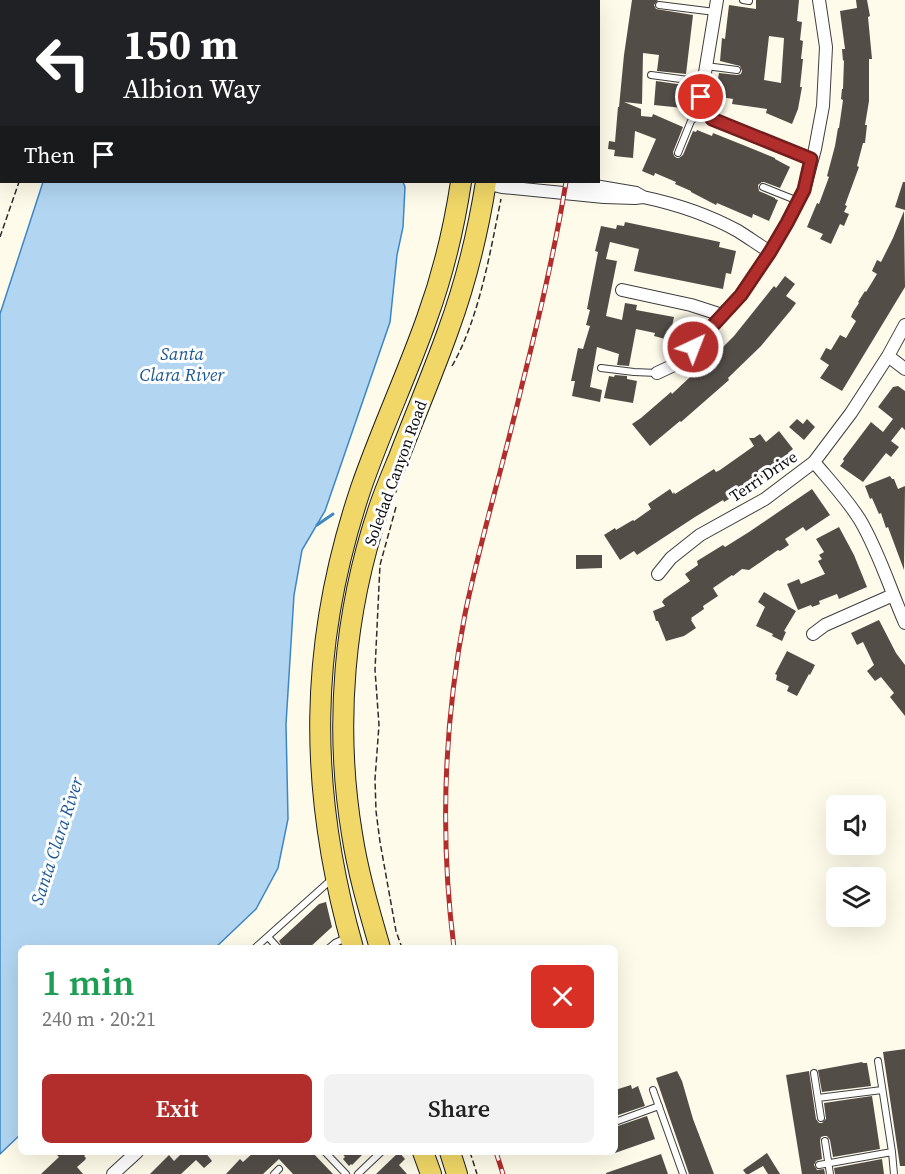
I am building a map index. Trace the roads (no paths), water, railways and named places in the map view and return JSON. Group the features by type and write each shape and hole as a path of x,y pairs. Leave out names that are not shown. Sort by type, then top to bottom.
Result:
{"main road":[{"name":"Soledad Canyon Road","path":"352,942 335,877 322,789 321,686 325,645 334,585 346,534 362,486 427,319 449,243 461,183"},
{"name":"Soledad Canyon Road","path":"379,945 358,866 348,800 344,700 349,634 370,537 380,505 461,295 489,183"},
{"path":"424,1155 431,1174"},
{"path":"451,1155 457,1174"}],"street":[{"path":"657,373 674,365 741,295 770,252 804,190 823,106 826,47 819,0"},
{"path":"716,6 701,97 705,109 712,119 811,159"},
{"path":"489,183 604,197 643,197"},
{"path":"577,183 636,193 643,197 673,204 736,230 770,252"},
{"path":"622,290 691,305 722,315"},
{"name":"Terri Drive","path":"658,574 671,558 700,535 765,499 814,462 888,356 905,325"},
{"path":"888,356 905,369"},
{"path":"814,462 860,520 876,552 905,623"},
{"path":"813,634 825,624 893,595"},
{"path":"113,1174 134,1155"}],"lane":[{"path":"659,5 716,6"},
{"path":"706,66 737,70"},
{"path":"651,75 704,82"},
{"path":"678,153 691,122 705,109"},
{"path":"763,187 798,201"},
{"path":"601,368 657,373"},
{"path":"259,945 335,877"},
{"path":"268,937 275,945"},
{"path":"333,945 352,942"},
{"path":"878,1060 894,1174"},
{"path":"814,1073 821,1118"},
{"path":"653,1090 683,1174"},
{"path":"818,1098 882,1090"},
{"path":"618,1121 659,1106"},
{"path":"825,1141 830,1174"},
{"path":"819,1165 892,1152"},
{"path":"328,1155 346,1174"},
{"path":"357,1174 378,1155"}],"water":[{"name":"Santa Clara River","path":"43,183 403,183 405,187 403,227 397,255 390,322 325,511 302,550 294,595 286,724 288,819 278,868 256,909 218,945 18,945 18,1137 0,1154 0,314"}],"waterway":[{"path":"317,525 333,514"}],"railway":[{"path":"454,945 447,865 446,781 452,697 458,655 478,557 540,309 566,183"},
{"path":"497,1155 503,1174"}]}
